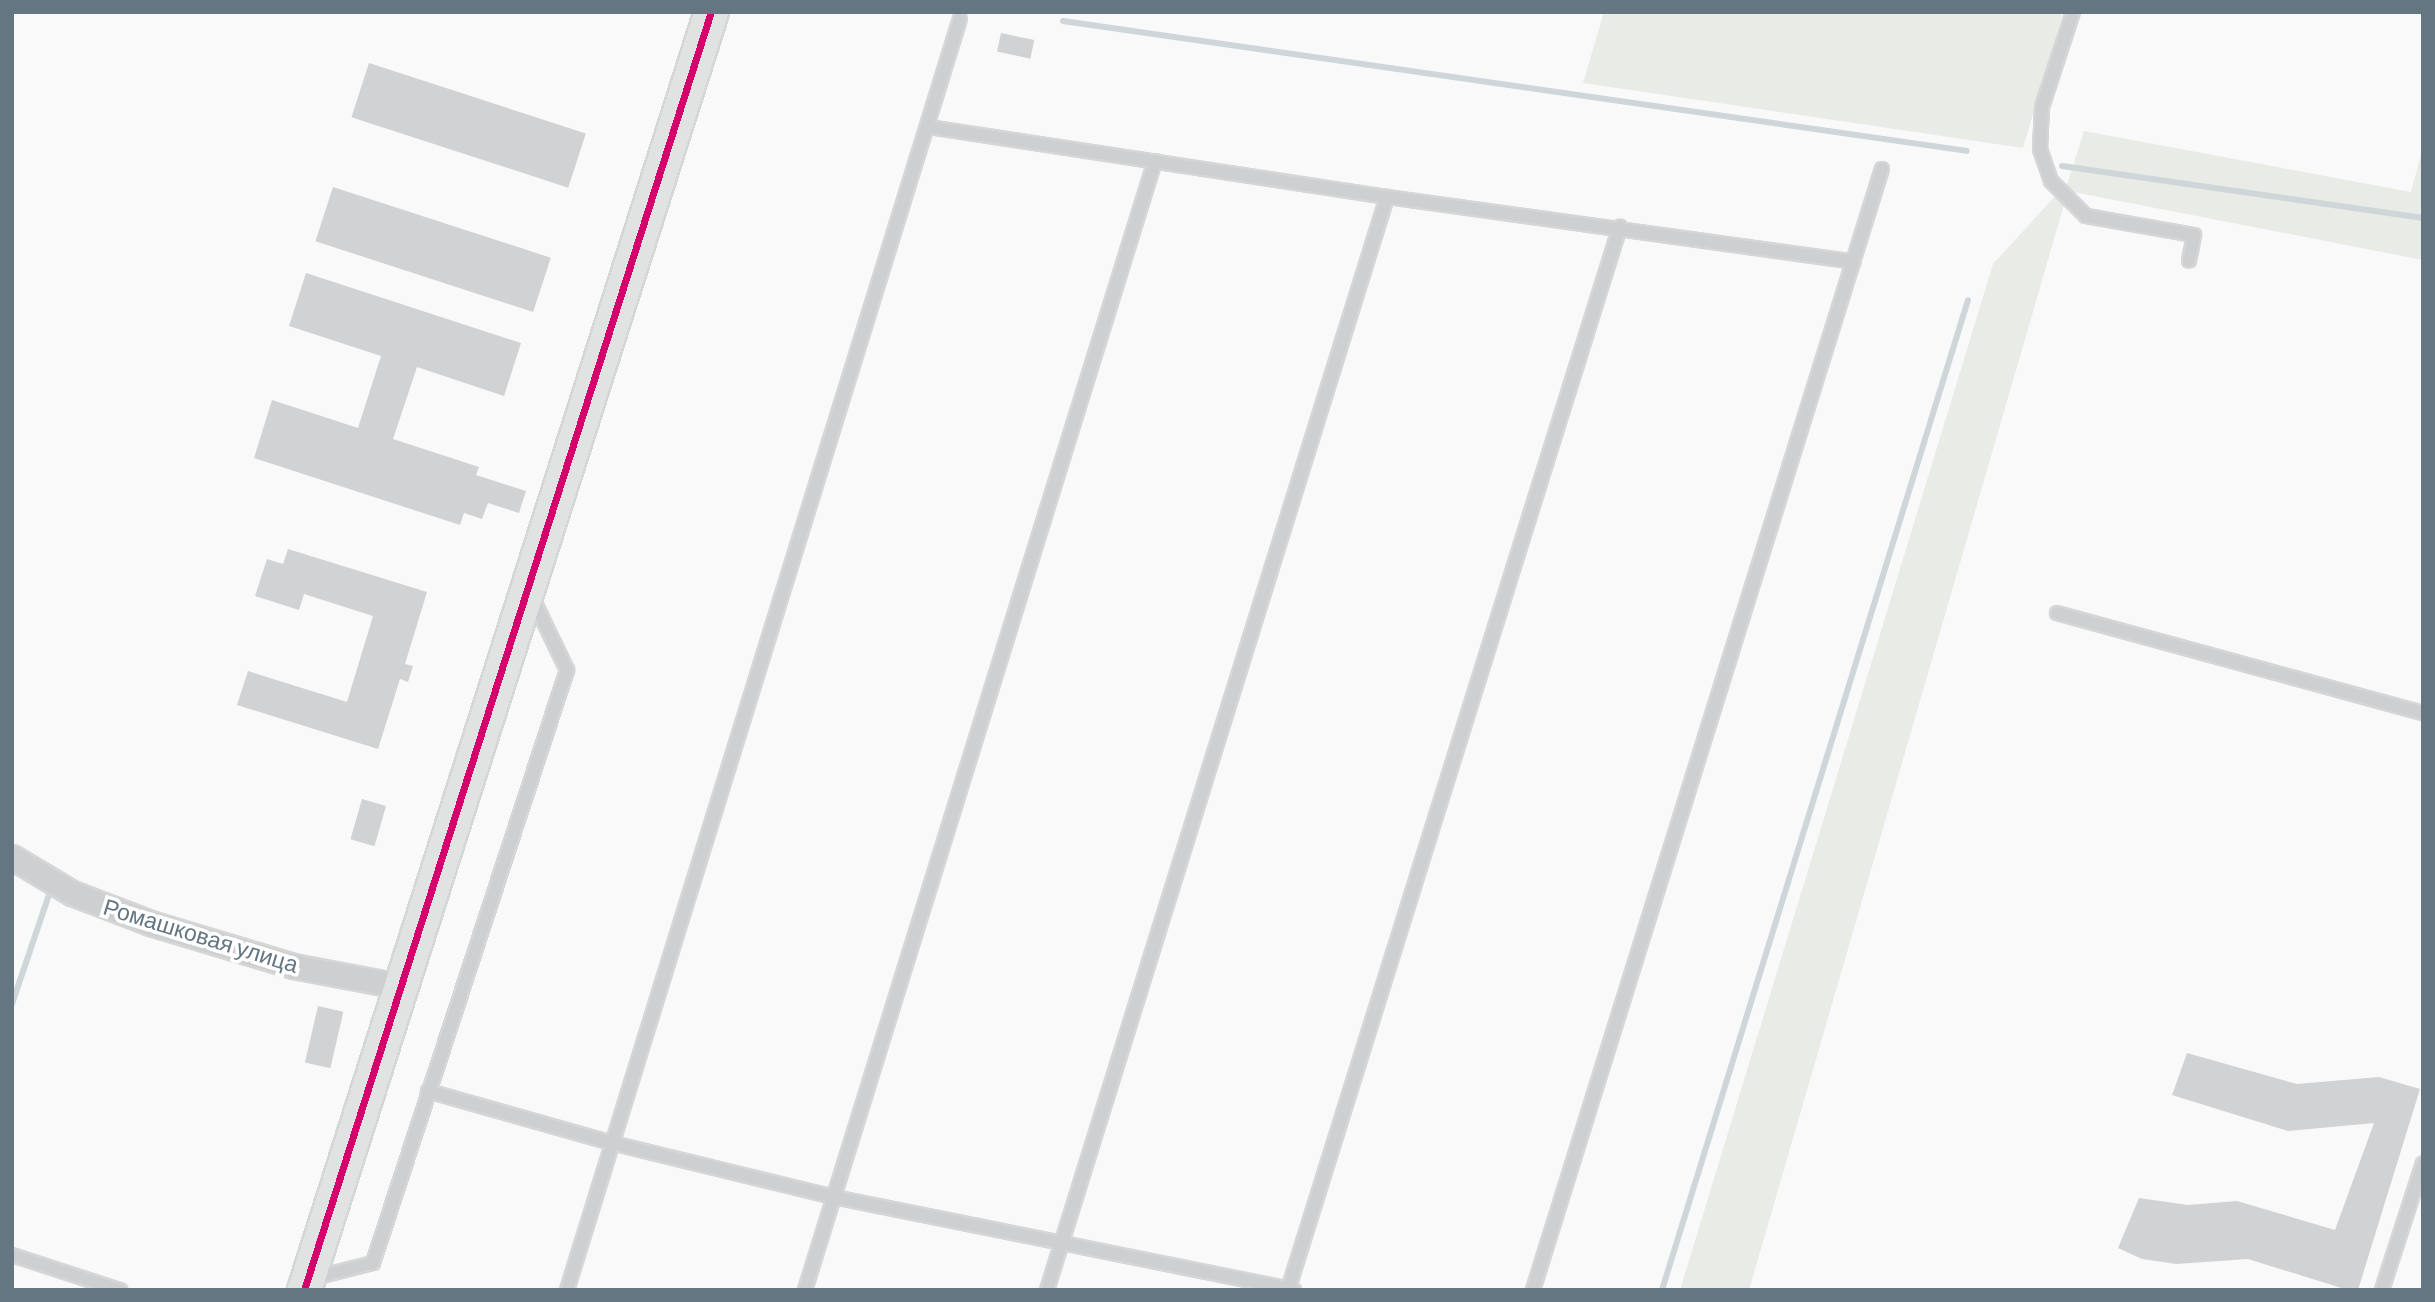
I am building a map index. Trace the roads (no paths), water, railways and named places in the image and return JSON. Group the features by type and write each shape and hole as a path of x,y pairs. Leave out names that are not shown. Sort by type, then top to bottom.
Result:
{"street":[{"path":"306,1285 711,12"},
{"name":"Ромашковая улица","path":"12,857 72,893 150,923 293,966 399,986"}],"lane":[{"path":"2073,12 2042,107 2040,149 2051,181 2086,216 2194,235 2189,261"},
{"path":"567,1290 929,127 960,19"},
{"path":"929,127 1387,197 1620,227 1853,262"},
{"path":"805,1290 1155,161"},
{"path":"1533,1290 1882,169"},
{"path":"1047,1290 1387,197"},
{"path":"428,1091 612,1143 834,1197 1290,1289 1620,227"},
{"path":"306,1285 373,1263 567,670 527,588"},
{"path":"2057,613 2423,713"},
{"path":"2382,1290 2423,1163"},
{"path":"12,1255 120,1290"}],"waterway":[{"path":"1063,21 1967,151"},
{"path":"2062,166 2423,218"},
{"path":"1662,1290 1968,300"},
{"path":"12,1004 49,895"}]}
